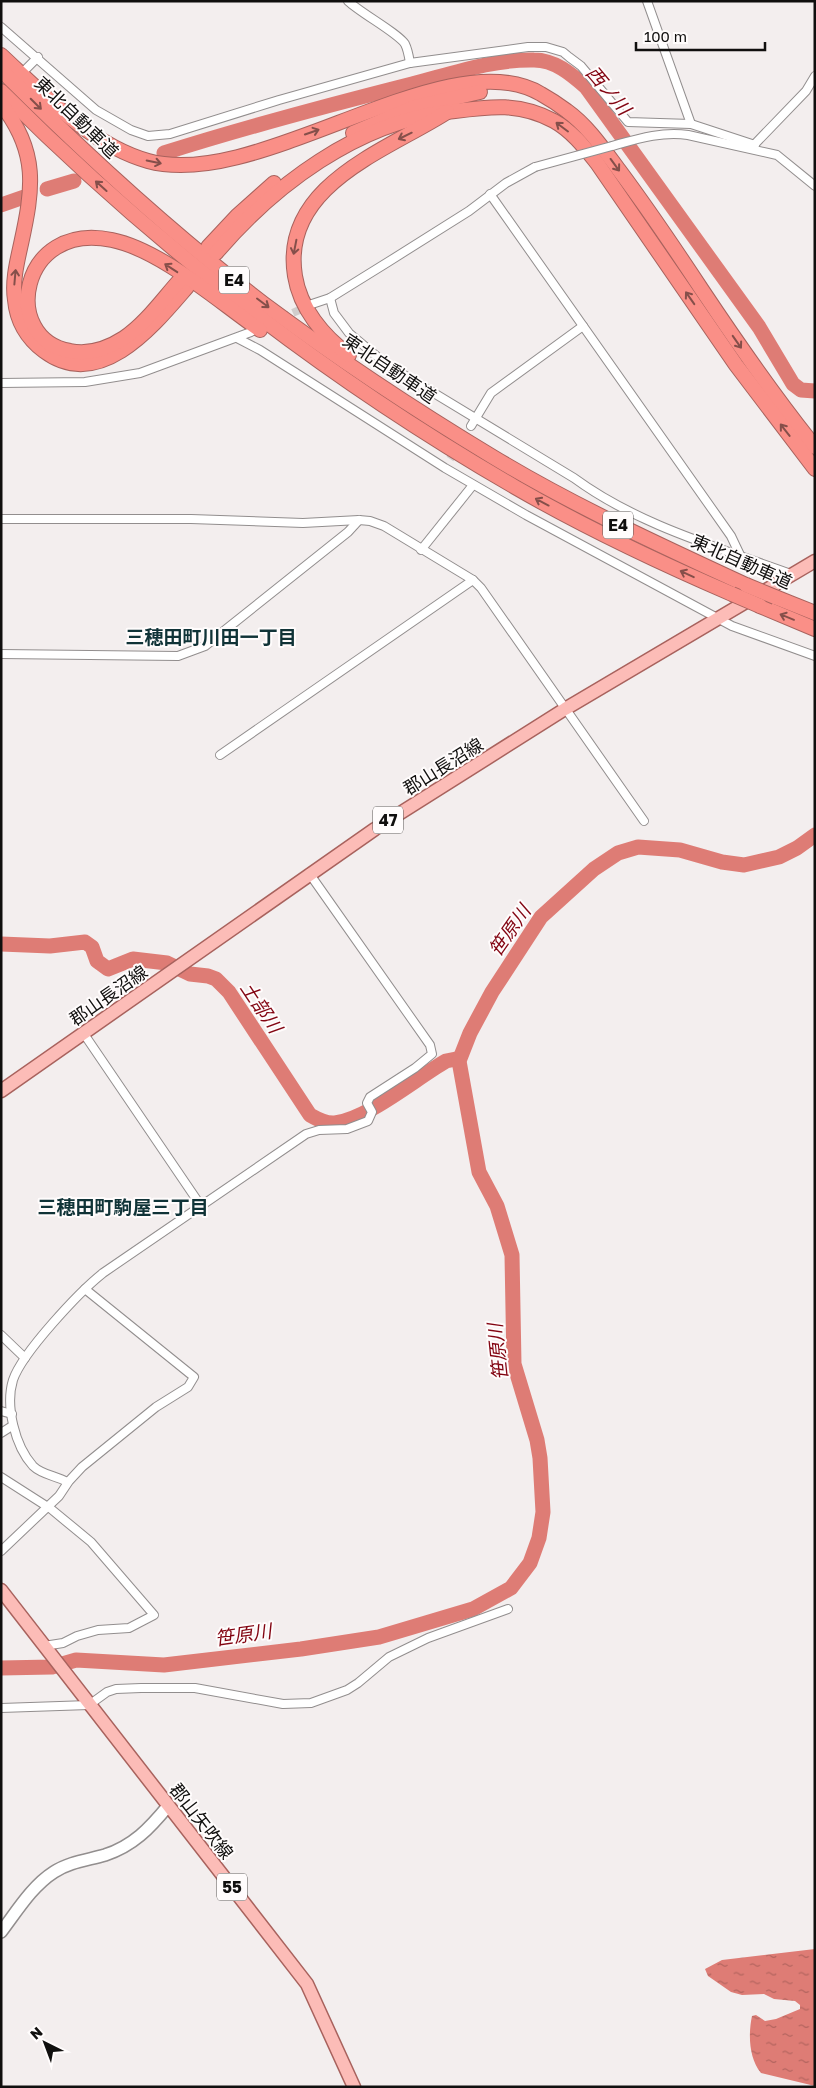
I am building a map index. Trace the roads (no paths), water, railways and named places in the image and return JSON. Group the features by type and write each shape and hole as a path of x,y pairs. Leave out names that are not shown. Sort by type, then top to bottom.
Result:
{"highway":[{"path":"1,55 93,134 128,154 164,164 194,165 231,158 413,97 459,85 505,83 530,88 568,111 607,154 678,254 737,342 815,447"},
{"name":"東北自動車道","path":"1,70 115,180 264,304 366,376 494,458 589,510 746,585 815,613"},
{"name":"東北自動車道","path":"1,91 100,186 216,284 300,348 388,408 517,488 646,555 815,629"},
{"path":"543,96 508,92 476,92 437,100 372,124 312,156 282,177 236,216 212,250 275,195 323,160 359,140 430,112 448,112 483,106 526,109 555,121 577,138 597,163 736,365 815,469"},
{"path":"1,104 22,138 30,165 30,202 17,263 14,298 21,327 48,354 71,362 94,362 119,353 141,337 183,284 134,330 116,343 95,352 74,352 54,346 37,332 27,312 26,287 32,270 42,256 61,243 85,238 113,240 142,250 154,257 295,354 388,408"},
{"path":"448,112 370,155 330,185 312,207 302,224 295,242 294,269 304,305 329,338 347,353 494,458"}],"main road":[{"name":"郡山長沼線","path":"791,574 815,554"},
{"name":"郡山長沼線","path":"1,1091 309,873 375,829 565,709 815,561"},
{"name":"郡山矢吹線","path":"1,1590 308,1984 354,2087"}],"street":[{"path":"348,1 359,12 402,40 407,48 410,63"},
{"path":"647,1 691,124"},
{"path":"1,27 38,57 96,110 131,130 148,136 170,134 279,100 410,63 458,57 504,48 546,48 563,52 581,66 628,122 691,124 777,156 785,160 815,186"},
{"path":"24,71 38,57"},
{"path":"753,147 806,91 815,76"},
{"path":"312,304 330,298 469,211 490,194 535,167 656,135 675,133 753,147"},
{"path":"490,194 731,536 740,555"},
{"path":"330,298 334,313 357,341 386,364 476,417 574,478 600,497 627,512 791,574"},
{"path":"471,426 491,393 584,326"},
{"path":"1,383 38,384 106,379 160,367 251,332"},
{"path":"236,338 260,350 332,394 363,417 473,485 717,618 746,632 815,656"},
{"path":"445,468 450,459"},
{"path":"421,550 473,485"},
{"path":"1,519 191,519 303,523 359,520 370,521 384,526 473,580 644,821"},
{"path":"1,654 178,656 193,652 205,646 348,532 359,520"},
{"path":"220,755 473,580"},
{"path":"67,1482 34,1467 12,1426 12,1385 25,1358 85,1289 103,1273 306,1134 319,1130 347,1129 368,1121 372,1112 367,1105 370,1097 415,1068 431,1055 432,1048 309,873"},
{"path":"84,1034 201,1206"},
{"path":"1,1551 48,1507 67,1482 82,1467 156,1407 188,1387 194,1377 85,1289"},
{"path":"1,1336 25,1358"},
{"path":"1,1411 12,1414"},
{"path":"1,1433 12,1426"},
{"path":"1,1476 48,1507 91,1542 154,1615 131,1628 98,1630 45,1648"},
{"path":"1,1708 88,1703 116,1689 141,1688 195,1688 283,1704 311,1703 358,1684 389,1657 421,1641 508,1609"},
{"path":"1,1932 33,1890 53,1872 64,1866 107,1854 132,1843 168,1806"}],"water":[{"path":"815,1949 815,2086 761,2073 752,2053 750,2031 752,2016 756,2015 765,2021 776,2019 800,2009 800,2005 795,2001 774,1999 764,1994 742,1995 731,1992 708,1976 705,1969 722,1960"}],"waterway":[{"name":"西ノ川","path":"164,153 226,134 472,68 519,60 549,62 568,73 586,87 759,327 793,384 801,390 815,391"},
{"name":"西ノ川","path":"47,189 74,181"},
{"name":"西ノ川","path":"1,205 24,197"},
{"name":"笹原川","path":"1,1668 52,1667 76,1660 164,1665 301,1649 379,1637 473,1609 511,1588 530,1563 539,1538 543,1512 540,1458 537,1440 514,1364 512,1255 497,1206 479,1172 459,1061 470,1033 492,992 541,917 594,869 618,853 638,847 680,850 722,862 744,865 779,857 797,848 815,835"},
{"name":"土部川","path":"1,944 50,946 85,942 92,947 97,961 108,969 133,959 167,963 190,974 216,979 229,992 310,1115 325,1122 335,1123 362,1114 392,1097 446,1061 456,1059 459,1061"}],"tunnel":[{"path":"282,318 308,306"},
{"path":"450,459 471,426"}],"district":[{"name":"三穂田町川田一丁目","path":"211,636"},
{"name":"三穂田町駒屋三丁目","path":"123,1206"}]}
